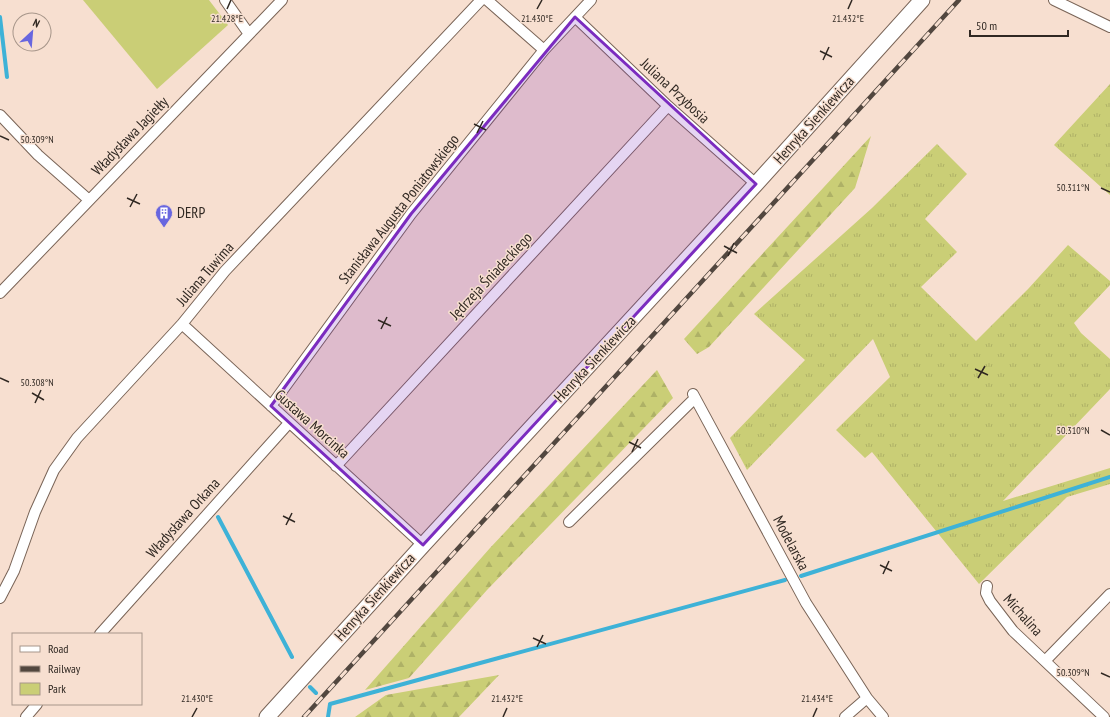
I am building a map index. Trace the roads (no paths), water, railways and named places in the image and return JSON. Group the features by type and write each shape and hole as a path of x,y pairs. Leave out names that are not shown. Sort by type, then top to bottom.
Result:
{"main road":[{"name":"Henryka Sienkiewicza","path":"267,717 423,545 756,184 919,1"}],"street":[{"path":"225,0 249,34"},
{"name":"Władysława Jagiełły","path":"0,293 282,0"},
{"name":"Juliana Tuwima","path":"0,598 14,571 35,512 54,470 77,438 182,324 225,271 481,0"},
{"path":"487,0 544,50"},
{"name":"Stanisława Augusta Poniatowskiego","path":"271,406 410,214 544,50 591,0"},
{"path":"1054,0 1110,27"},
{"name":"Juliana Przybosia","path":"575,17 668,106 756,184"},
{"name":"Jędrzeja Śniadeckiego","path":"336,466 668,106"},
{"path":"0,115 38,155 89,200"},
{"name":"Gustawa Morcinka","path":"182,324 423,545"},
{"name":"Modelarska","path":"569,522 694,396 806,603 867,698 883,717"},
{"name":"Władysława Orkana","path":"101,633 289,423"},
{"name":"Michalina","path":"987,586 986,593 990,601 1013,631 1104,717"},
{"name":"Michalina","path":"1045,661 1110,594"},
{"path":"845,717 867,698"},
{"path":"26,717 36,705"}],"waterway":[{"path":"0,17 7,77"},
{"path":"801,576 1110,477"},
{"path":"218,517 292,657"},
{"path":"330,704 785,580"},
{"path":"310,687 316,693"},
{"path":"328,717 330,704"}],"railway":[{"path":"304,717 959,0"}],"place":[{"name":"DERP","path":"164,228"}]}
